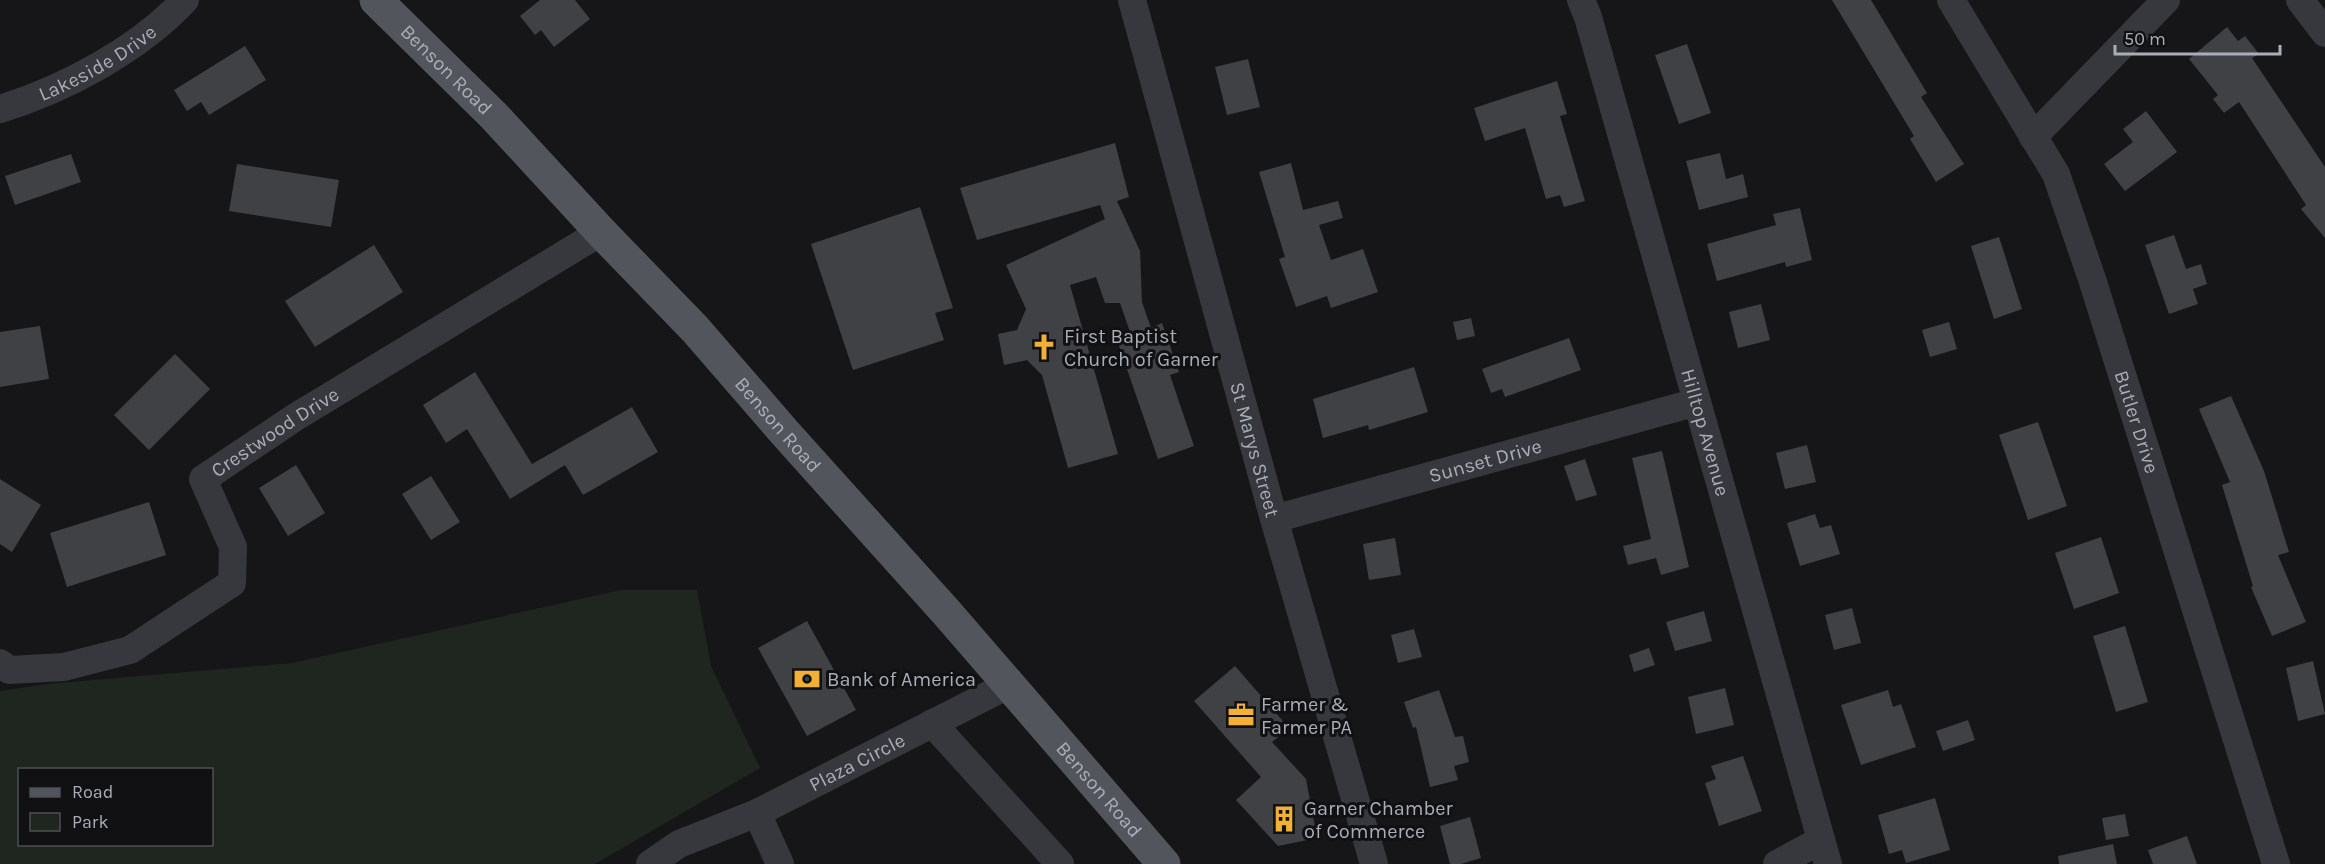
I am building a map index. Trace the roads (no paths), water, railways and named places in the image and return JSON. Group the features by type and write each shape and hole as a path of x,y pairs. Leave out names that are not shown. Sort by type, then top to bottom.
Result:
{"main road":[{"name":"Benson Road","path":"376,0 494,116 695,329 947,613 1164,864"}],"street":[{"name":"Lakeside Drive","path":"0,109 35,98 86,72 137,40 185,0"},
{"name":"St Marys Street","path":"1132,0 1274,519 1374,864"},
{"name":"Hilltop Avenue","path":"1581,0 1588,17 1824,852"},
{"name":"Butler Drive","path":"1951,0 2056,174 2068,205 2276,864"},
{"path":"2033,137 2166,0"},
{"path":"2300,0 2325,33"},
{"name":"Crestwood Drive","path":"0,663 9,670 64,667 130,650 232,583 233,547 203,479 294,418 601,232"},
{"name":"Sunset Drive","path":"1274,519 1697,402"},
{"name":"Plaza Circle","path":"650,864 679,844 757,813 1008,685"},
{"path":"932,723 1060,864"},
{"path":"757,813 780,864"},
{"path":"1777,864 1824,852"}],"place":[{"name":"First Baptist Church of Garner","path":"1044,347"},
{"name":"Bank of America","path":"807,679"},
{"name":"Farmer & Farmer PA","path":"1241,715"},
{"name":"Garner Chamber of Commerce","path":"1284,819"}]}
